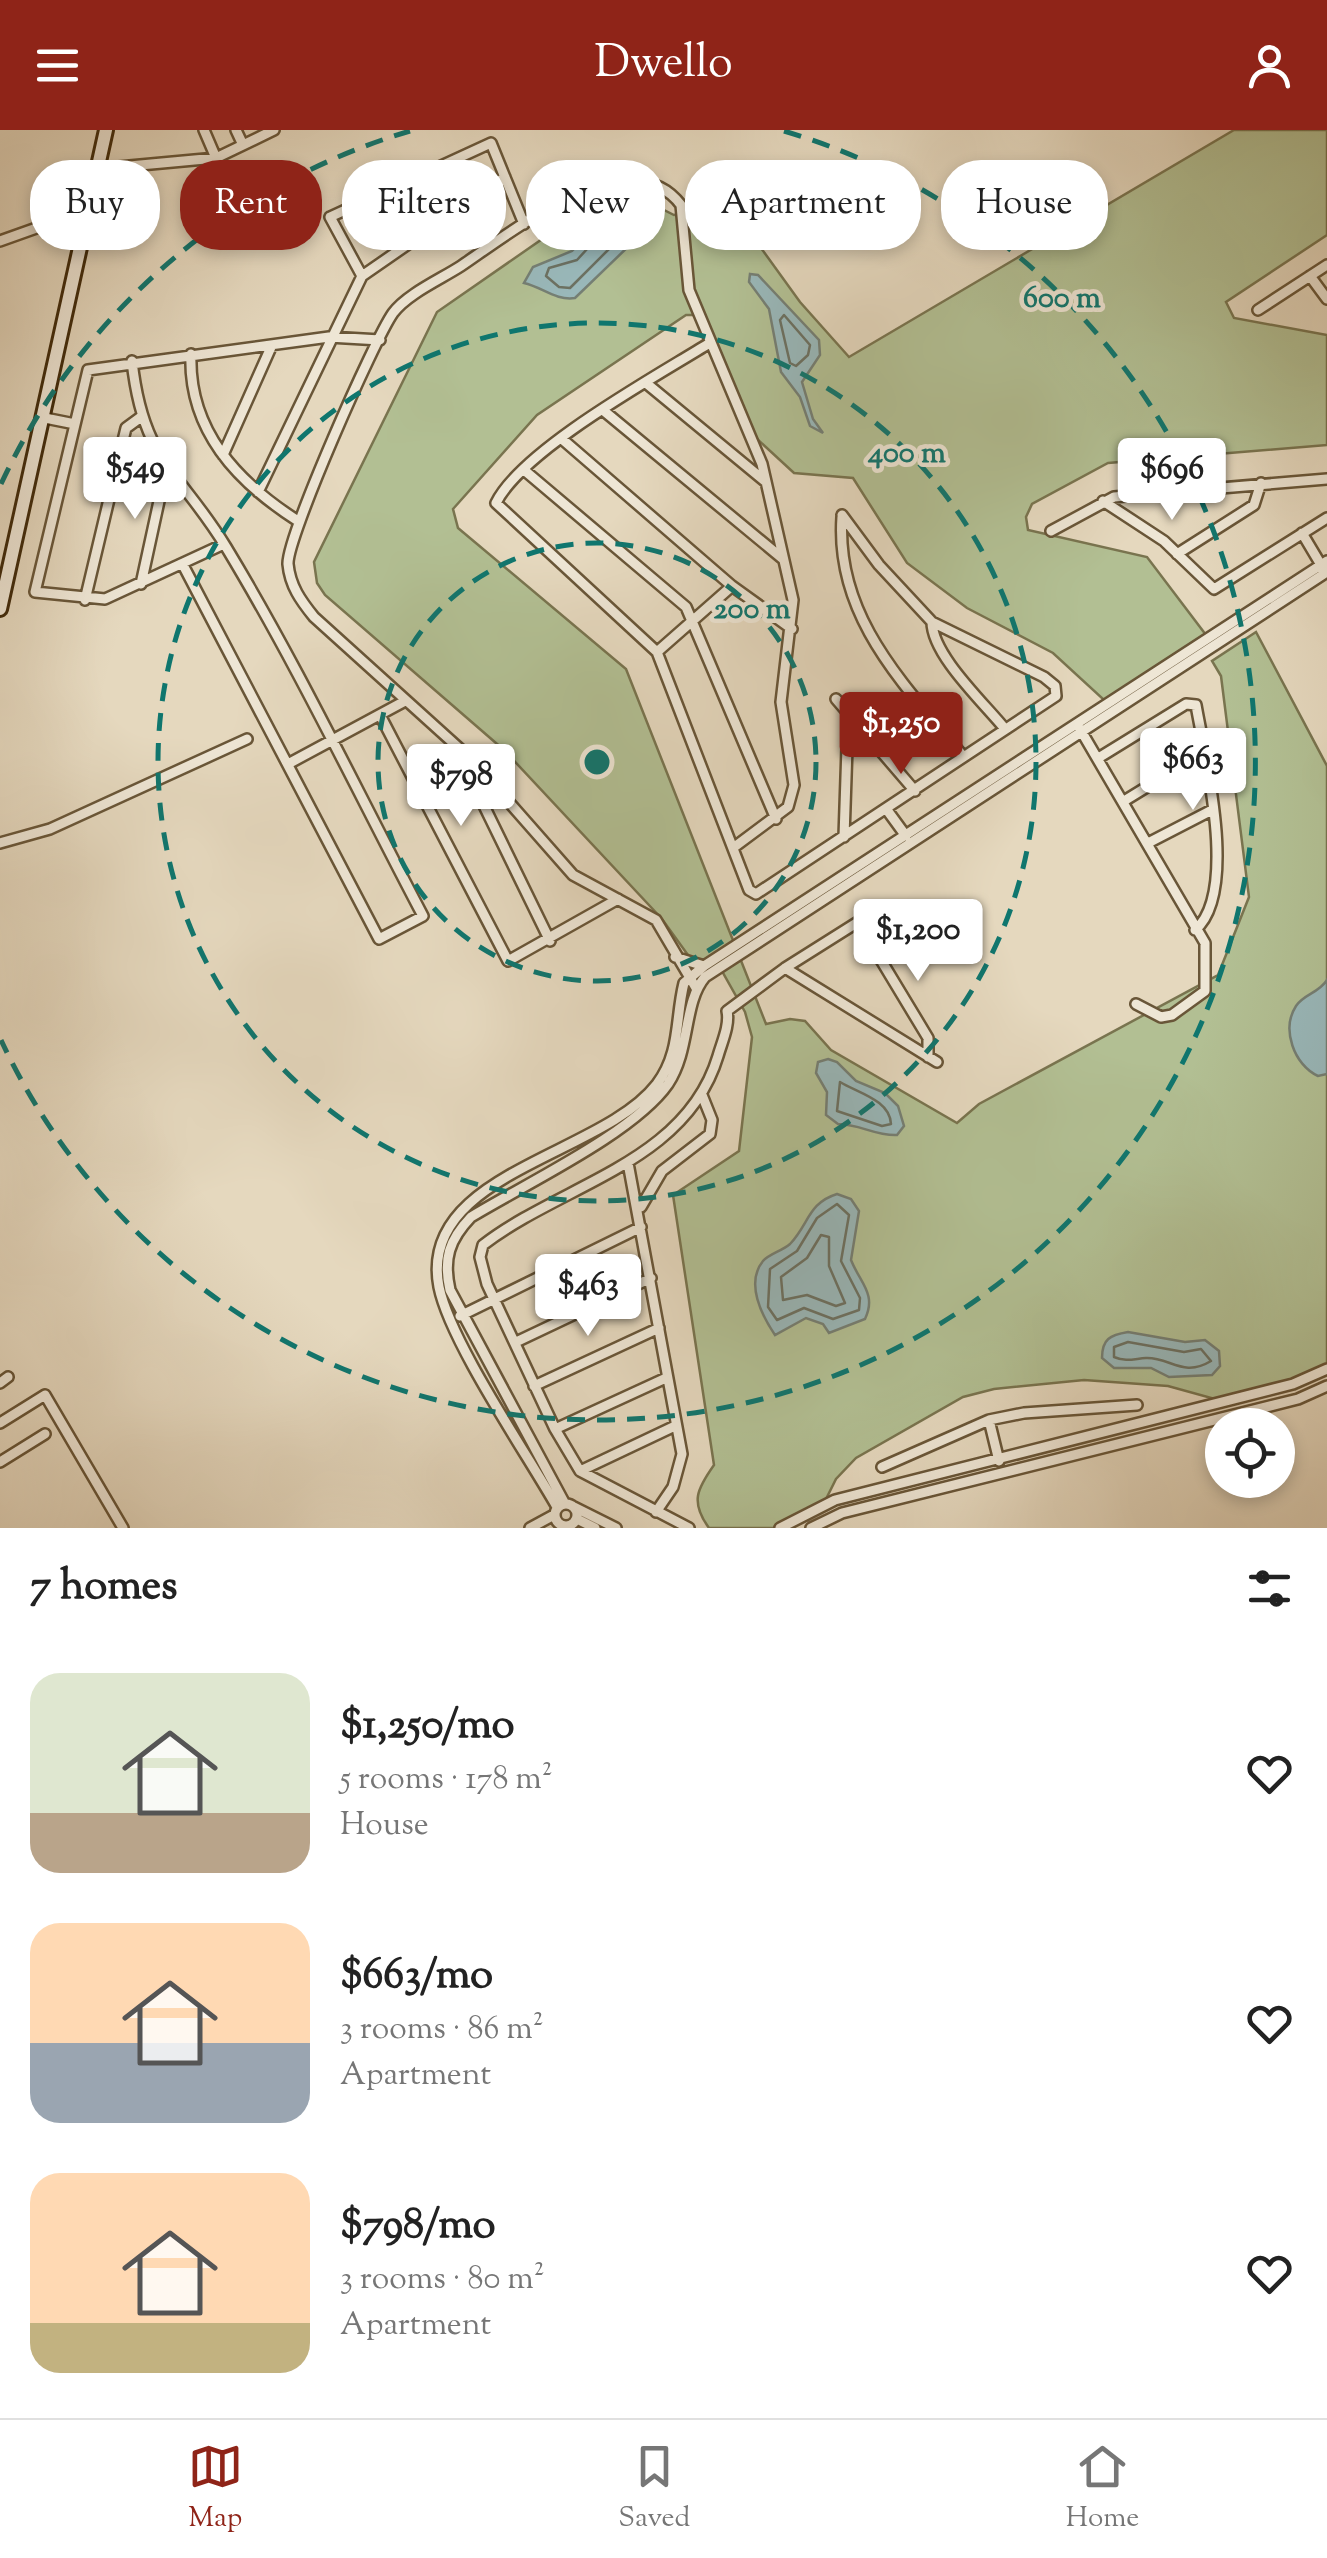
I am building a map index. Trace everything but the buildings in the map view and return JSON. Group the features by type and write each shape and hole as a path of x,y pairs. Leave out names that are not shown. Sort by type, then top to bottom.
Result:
{"main road":[{"path":"99,160 106,130"},
{"path":"0,609 46,418 80,250"}],"street":[{"path":"204,130 216,158"},
{"path":"236,130 243,145"},
{"path":"160,163 216,158 271,131"},
{"path":"453,160 490,143 498,160"},
{"path":"506,179 524,224"},
{"path":"696,988 674,957 656,920 573,875 470,758 299,598 288,563 298,521 394,310 524,224 589,189 633,181 656,183 682,205 684,266 708,344 766,482 784,560 792,600 792,629 781,674 781,702 794,785 788,807 733,848"},
{"path":"342,211 330,216 342,238"},
{"path":"0,241 30,230"},
{"path":"348,250 362,276"},
{"path":"258,492 362,276 400,250"},
{"path":"1258,310 1327,265"},
{"path":"1310,276 1327,298"},
{"path":"224,544 105,600 35,592 88,370 132,361 329,338 380,340"},
{"path":"708,344 562,439 498,498 498,508 656,652 749,890 759,894 1056,696 1055,686 932,622 879,565 842,515 840,550 846,581 874,648 963,756"},
{"path":"223,455 272,345"},
{"path":"191,354 190,381 196,412 223,455 258,492 298,521"},
{"path":"132,361 141,417 166,469 224,544 422,916 379,939 183,565"},
{"path":"646,383 766,482"},
{"path":"604,411 784,560"},
{"path":"85,600 126,428 141,417"},
{"path":"46,418 75,424"},
{"path":"562,439 732,586 792,629"},
{"path":"140,584 166,469"},
{"path":"524,470 686,607 696,622 776,819"},
{"path":"1052,530 1103,502 1327,479"},
{"path":"1177,554 1254,505 1261,483"},
{"path":"1103,502 1177,554 1214,588 1327,518"},
{"path":"577,1519 572,1525 560,1514 452,1321 437,1270 438,1246 448,1226 464,1205 643,1100 674,1052 682,993 688,978 1325,568 1302,534"},
{"path":"656,652 696,622 732,586"},
{"path":"932,622 932,635 940,650 1005,729"},
{"path":"836,699 915,790"},
{"path":"288,764 405,700"},
{"path":"1100,757 1190,703 1196,705 1212,810 1217,894 1205,922 1195,930"},
{"path":"380,715 508,961 550,941 618,899"},
{"path":"844,836 847,747 861,724"},
{"path":"1079,727 1150,842 1208,951 1205,992 1167,1017 1155,1016 1136,1004"},
{"path":"0,842 50,829 247,739"},
{"path":"470,758 470,775 550,941"},
{"path":"1124,801 1181,766 1206,761"},
{"path":"887,810 906,837"},
{"path":"1150,842 1212,810"},
{"path":"594,1528 560,1514 462,1314 445,1269 457,1232 471,1216 628,1123 658,1096 685,1048 696,988 906,837"},
{"path":"689,1528 580,1471 534,1386 492,1296 480,1257 483,1246 628,1163 678,1124 702,1095 716,1062 727,1011 785,968 858,922 928,1038 932,1059 785,968"},
{"path":"674,957 704,966"},
{"path":"640,1210 662,1171 710,1134 712,1120 702,1095"},
{"path":"628,1163 640,1210 682,1454 673,1487 656,1512"},
{"path":"452,1321 492,1296 641,1227"},
{"path":"516,1342 651,1278"},
{"path":"534,1386 659,1328"},
{"path":"780,1528 835,1500 1294,1384 1327,1369"},
{"path":"555,1429 666,1378"},
{"path":"812,1528 842,1513 1298,1398 1327,1386"},
{"path":"0,1423 45,1395 123,1528"},
{"path":"882,1468 988,1420 1024,1412 1136,1405"},
{"path":"988,1420 1003,1473"},
{"path":"580,1471 675,1426"},
{"path":"0,1462 45,1434"},
{"path":"530,1528 560,1514 616,1528"}],"green space":[{"path":"1234,130 1327,130 1327,235 1226,302 1234,318 1327,335 1327,445 1108,463 1032,504 1026,517 1028,530 1147,557 1206,635 1104,700 1053,653 967,608 907,563 853,478 794,473 756,438 704,315 686,315 537,415 453,509 458,528 626,669 766,1024 790,1019 805,1021 831,1050 957,1123 979,1104 1218,975 1249,897 1221,676 1212,661 1256,632 1327,766 1327,1364 1301,1379 1222,1401 1168,1386 1084,1380 994,1389 963,1397 856,1458 836,1479 823,1505 778,1528 709,1528 699,1511 698,1496 714,1465 673,1195 739,1151 752,1037 745,1012 714,957 693,962 662,919 504,750 325,595 317,583 314,562 437,312 526,250 665,250 665,210 674,215 685,213 685,250 762,250 800,302 849,357 1030,250 1108,250 1108,204"}],"water":[{"path":"625,250 575,298 524,283 533,267 572,251"},
{"path":"750,274 758,275 819,340 820,355 802,382 813,419 823,433 810,426 800,397 781,372 769,309 749,282"},
{"path":"1327,980 1327,1074 1318,1076 1302,1064 1292,1046 1290,1025 1299,1002"},
{"path":"818,1062 837,1062 856,1081 885,1093 898,1106 904,1126 897,1135 838,1124 826,1115 827,1092 816,1073"},
{"path":"837,1194 851,1199 859,1211 851,1260 868,1295 865,1319 829,1333 823,1324 806,1318 775,1335 757,1299 758,1270 766,1259 790,1244 820,1203"},
{"path":"1128,1332 1185,1342 1205,1340 1219,1351 1220,1366 1212,1375 1169,1377 1151,1368 1114,1368 1102,1358 1105,1342"}]}
